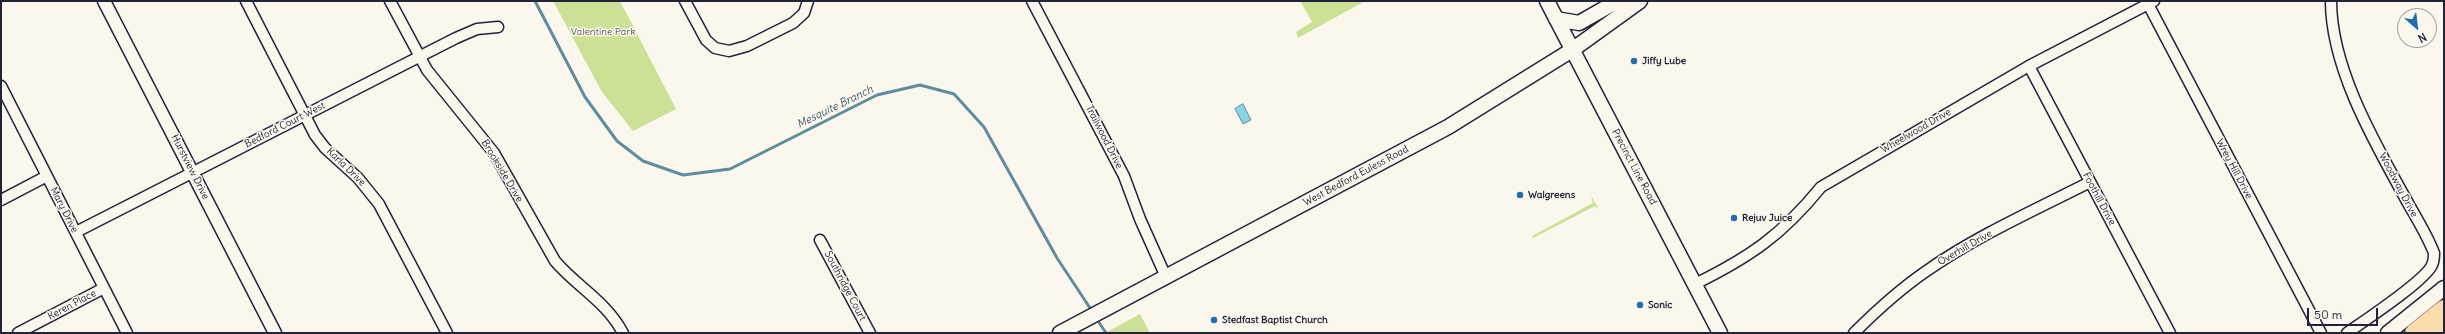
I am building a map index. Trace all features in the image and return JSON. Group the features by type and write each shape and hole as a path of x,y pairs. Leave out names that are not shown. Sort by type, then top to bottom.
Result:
{"highway":[{"path":"2414,333 2444,309"},
{"path":"2436,333 2444,327"}],"main road":[{"name":"Precinct Line Road","path":"1547,1 1720,333"},
{"path":"1556,19 1578,23 1614,3 1636,3"},
{"name":"West Bedford Euless Road","path":"1060,333 1448,127 1572,50 1636,3"},
{"path":"2388,333 2444,288"}],"street":[{"name":"Hurstview Drive","path":"104,1 274,333"},
{"name":"Karla Drive","path":"246,1 305,116 325,148 358,178 379,204 447,333"},
{"name":"Brookside Drive","path":"390,1 419,57 494,153 555,261 565,273 602,303 623,333"},
{"path":"685,1 706,40 715,48 729,51 747,46 793,23 804,13 808,1"},
{"name":"Trailwood Drive","path":"1032,1 1124,176 1140,218 1166,277"},
{"name":"Woodway Drive","path":"2331,1 2331,14 2338,50 2348,81 2384,159 2434,253 2432,265 2429,270 2398,297 2348,333"},
{"name":"Wheelwood Drive","path":"1695,284 1732,266 1772,238 1798,216 1821,187 2029,66 2151,3"},
{"name":"Wrey Hill Drive","path":"2151,3 2321,333"},
{"name":"Bedford Court West","path":"76,232 419,57 478,29 498,27"},
{"name":"Foothill Drive","path":"2029,66 2170,333"},
{"name":"Mary Drive","path":"1,86 127,333"},
{"path":"1,200 47,176"},
{"name":"Overhill Drive","path":"1854,333 1882,306 1925,272 1978,239 2090,182"},
{"name":"Southridge Court","path":"820,240 870,333"},
{"name":"Keren Place","path":"18,333 104,288"}],"green space":[{"name":"Valentine Park","path":"553,1 620,1 676,109 633,131 602,92"},
{"path":"1300,1 1365,1 1298,38 1296,32 1312,22"},
{"path":"1591,196 1599,209 1595,206 1533,238 1532,236 1593,203"},
{"path":"1140,314 1150,333 1105,333"}],"water":[{"path":"1243,104 1251,120 1243,124 1235,109"}],"waterway":[{"name":"Mesquite Branch","path":"535,1 585,97 617,141 643,161 683,175 730,169 877,95 920,85 954,94 984,127 1057,258 1092,311"},
{"name":"Mesquite Branch","path":"1096,318 1106,333"}],"place":[{"name":"Jiffy Lube","path":"1634,61"},
{"name":"Walgreens","path":"1520,195"},
{"name":"Rejuv Juice","path":"1734,218"},
{"name":"Sonic","path":"1640,305"},
{"name":"Stedfast Baptist Church","path":"1214,320"}]}
